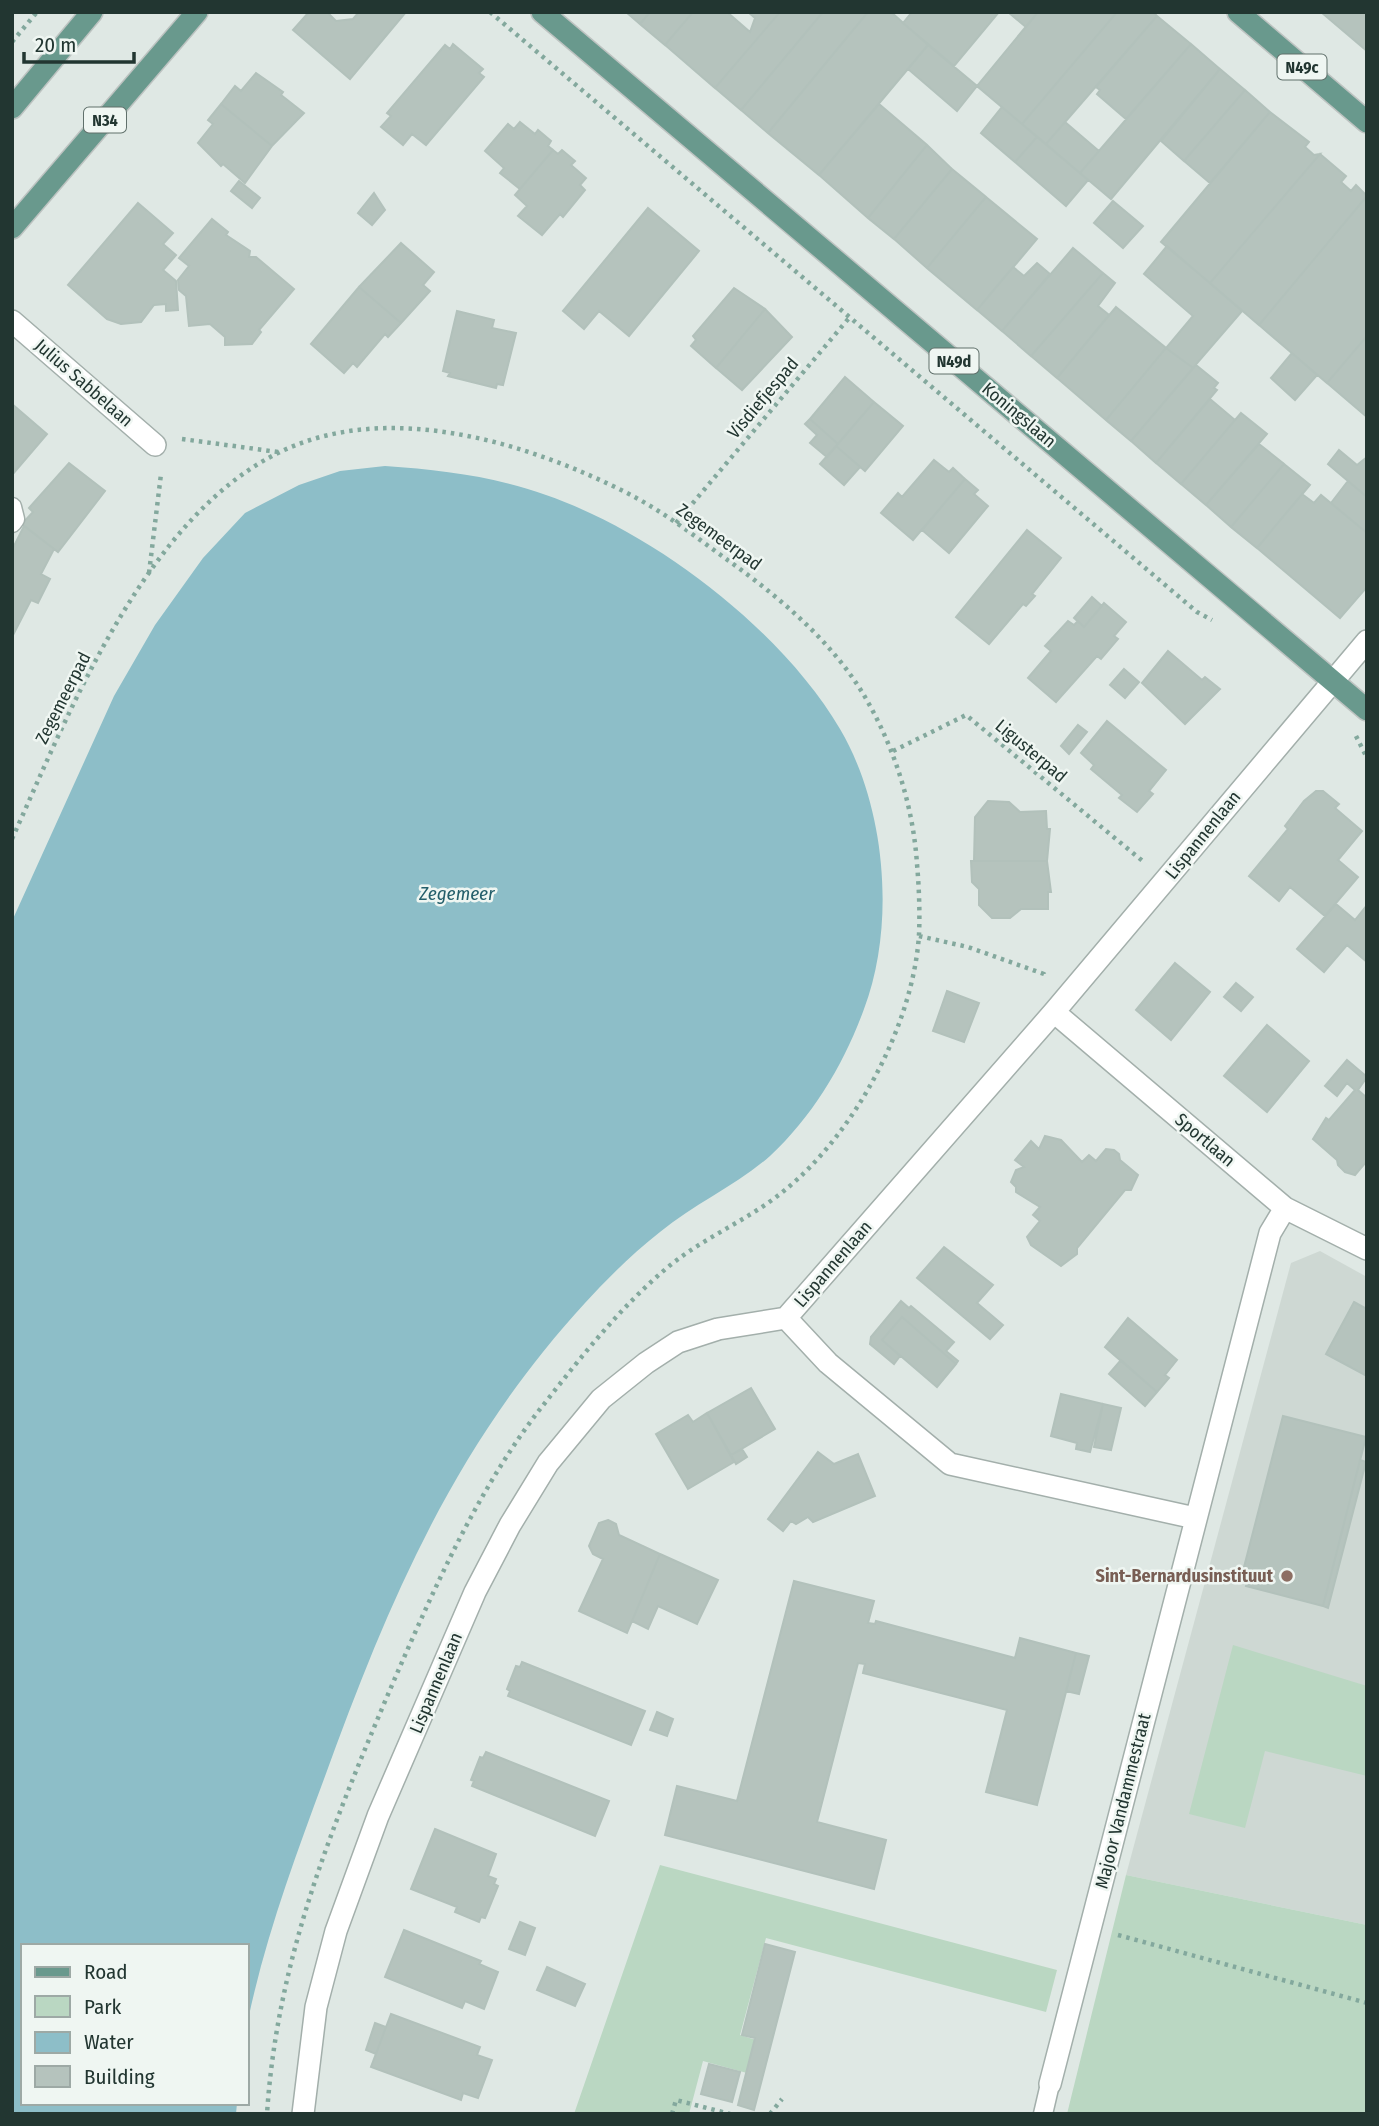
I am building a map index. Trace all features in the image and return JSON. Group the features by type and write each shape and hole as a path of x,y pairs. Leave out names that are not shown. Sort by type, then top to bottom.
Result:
{"main road":[{"path":"12,108 92,12"},
{"name":"N34","path":"12,228 197,12"},
{"name":"Koningslaan","path":"542,12 1367,710"},
{"name":"N49c","path":"1238,12 1367,122"}],"street":[{"name":"Julius Sabbelaan","path":"12,321 155,445"},
{"name":"Lispannenlaan","path":"303,2114 316,2007 336,1931 389,1791 475,1592 510,1524 548,1463 601,1399 646,1363 678,1342 718,1329 786,1318 1055,1012 1367,641"},
{"name":"Sportlaan","path":"1055,1012 1285,1208 1367,1249"},
{"name":"Majoor Vandammestraat","path":"1050,2084 1270,1233 1285,1208"},
{"path":"786,1318 828,1363 950,1464 1195,1518"}],"lane":[{"path":"12,507 15,519 12,523"},
{"path":"1043,2114 1050,2084"}],"path":[{"path":"12,42 37,12"},
{"path":"490,12 1197,612 1217,622"},
{"name":"Visdiefjespad","path":"676,523 872,291"},
{"name":"Zegemeerpad","path":"12,839 114,628 148,576 214,495 279,452 322,436 360,429 412,430 474,437 531,453 632,495 746,573 796,615 830,650 860,689 892,751 907,804 917,859 919,936 968,947 1044,974"},
{"name":"Zegemeerpad","path":"148,576 161,472 155,445 174,438 279,452"},
{"name":"Ligusterpad","path":"892,751 966,715 1141,860"},
{"path":"1091,1928 1367,2003"},
{"path":"770,2114 782,2099"},
{"path":"672,2114 676,2100 730,2114"}],"shaded area":[{"name":"Sint-Bernardusinstituut","path":"1320,1251 1367,1277 1367,1925 1126,1875 1291,1263"}],"green space":[{"path":"1233,1645 1367,1686 1367,1776 1265,1751 1245,1828 1189,1814"},
{"path":"660,1865 1057,1970 1046,2012 766,1938 740,2035 756,2040 747,2073 703,2061 689,2114 574,2114"},
{"path":"1126,1875 1367,1925 1367,2114 1067,2114"}],"water":[{"name":"Zegemeer","path":"385,466 447,472 506,483 546,495 588,512 671,559 750,621 815,692 840,729 856,760 868,794 876,830 883,904 874,976 847,1050 826,1088 800,1124 770,1156 673,1222 640,1248 603,1284 539,1357 462,1469 401,1587 349,1713 281,1901 248,2021 248,1944 21,1944 21,2105 237,2105 236,2114 12,2114 12,921 114,696 155,625 203,558 245,513 299,485 340,471"}],"building":[{"path":"309,12 327,12 336,21 353,19 359,12 406,12 350,79 293,30"},
{"path":"626,12 650,12 640,24"},
{"path":"650,12 693,12 665,45 640,24"},
{"path":"693,12 727,12 750,32 755,18 748,12 780,12 715,88 665,45"},
{"path":"780,12 823,12 741,110 715,88"},
{"path":"823,12 868,12 768,133 741,110"},
{"path":"868,12 891,12 928,45 819,175 768,133"},
{"path":"912,12 999,12 954,66 903,23"},
{"path":"1008,12 1038,12 1026,27"},
{"path":"1038,12 1117,12 1022,124 977,86"},
{"path":"1117,12 1153,12 1157,16 1046,144 1022,124"},
{"path":"1321,12 1367,12 1367,51"},
{"path":"1157,16 1191,44 1126,119 1097,94 1100,90 1096,87"},
{"path":"453,44 483,69 479,73 484,77 426,145 412,134 403,145 381,127 391,116 387,113 445,45 450,49"},
{"path":"1191,44 1220,69 1111,199 1080,173"},
{"path":"928,45 977,86 957,111 908,69"},
{"path":"1220,69 1245,90 1184,161 1161,141"},
{"path":"256,73 283,92 281,95 304,113 272,146 221,104 235,86 241,91"},
{"path":"1245,90 1270,112 1210,183 1184,161"},
{"path":"221,104 272,146 245,183 223,164 221,166 198,143 213,124 208,120"},
{"path":"879,104 927,145 868,218 819,175"},
{"path":"1002,107 1037,137 1015,162 981,133"},
{"path":"1270,112 1309,142 1305,147 1314,155 1320,154 1210,283 1161,242"},
{"path":"520,122 535,134 538,130 551,141 548,146 553,150 520,189 500,173 504,168 485,151 508,124 514,129"},
{"path":"1065,122 1099,151 1080,173 1046,144"},
{"path":"1037,137 1088,180 1066,206 1015,162"},
{"path":"927,145 952,169 894,239 868,218"},
{"path":"553,150 558,154 562,150 575,161 571,165 586,178 580,185 585,190 563,217 560,214 542,235 518,216 527,206 515,195"},
{"path":"1320,154 1346,176 1341,182 1351,191 1356,185 1367,196 1259,325 1210,283"},
{"path":"952,169 986,197 927,268 894,239"},
{"path":"239,181 260,198 252,208 231,191"},
{"path":"374,193 385,210 372,225 358,213"},
{"path":"1367,196 1367,336 1327,383 1259,325"},
{"path":"986,197 1037,239 977,310 927,268"},
{"path":"1113,201 1143,226 1123,248 1094,223"},
{"path":"138,203 173,233 163,244 176,255 163,270 176,281 178,310 166,311 166,304 154,305 141,322 121,324 107,319 68,285"},
{"path":"648,208 699,251 629,336 599,311 584,329 563,311"},
{"path":"212,219 228,232 226,235 250,251 249,257 256,257 294,289 259,330 261,332 252,344 225,345 225,337 210,324 189,326 186,296 179,290 178,280 189,266 179,258"},
{"path":"401,243 434,272 423,285 430,291 401,323 359,287"},
{"path":"1167,246 1242,311 1193,368 1166,348 1193,316 1144,274"},
{"path":"1073,248 1103,273 1031,356 1002,331"},
{"path":"1037,263 1050,274 1002,331 977,310 1013,267 1024,276"},
{"path":"1103,273 1115,283 1098,306 1109,315 1057,378 1031,356"},
{"path":"359,287 401,323 388,337 385,334 357,367 353,363 344,373 311,344"},
{"path":"734,288 765,309 716,368 691,346 696,340 693,336"},
{"path":"1116,307 1166,348 1106,420 1057,378"},
{"path":"765,309 792,337 742,390 716,368"},
{"path":"457,311 494,320 492,328 516,333 503,385 497,384 496,388 448,376 450,373 443,371"},
{"path":"1367,336 1367,417 1327,383"},
{"path":"1166,348 1193,368 1131,441 1106,420"},
{"path":"1292,353 1317,375 1295,400 1271,378"},
{"path":"1196,365 1218,383 1214,388 1217,390 1156,463 1131,441"},
{"path":"845,377 874,402 838,444 810,419"},
{"path":"1210,399 1235,420 1181,484 1156,463"},
{"path":"874,402 903,426 865,471 836,446"},
{"path":"12,404 47,434 12,475"},
{"path":"1241,413 1267,434 1206,505 1181,484"},
{"path":"810,419 838,444 827,457 810,443 817,435 805,424"},
{"path":"1259,444 1284,464 1231,527 1206,505"},
{"path":"836,446 860,467 844,485 820,464"},
{"path":"1339,450 1357,465 1367,457 1367,497 1328,464"},
{"path":"934,460 949,472 953,468 965,479 913,540 881,513 898,493 902,497"},
{"path":"69,463 105,491 58,552 22,524 33,512 29,508"},
{"path":"1284,464 1310,485 1257,548 1231,527"},
{"path":"965,479 978,490 974,494 988,506 949,553 922,530"},
{"path":"1348,481 1367,497 1367,533 1331,503"},
{"path":"1302,494 1314,503 1321,495 1367,533 1367,587 1340,618 1257,548"},
{"path":"24,526 54,549 41,574 50,579 38,603 31,600 12,637 12,550"},
{"path":"1027,530 1061,558 1032,594 1035,596 1026,606 1023,604 989,644 956,617"},
{"path":"1092,597 1102,606 1084,627 1074,618"},
{"path":"1104,603 1126,622 1114,636 1118,639 1101,659 1097,656 1056,702 1028,678 1051,651 1045,646 1068,621 1074,625 1078,621 1084,627"},
{"path":"1168,651 1202,680 1205,677 1220,689 1185,724 1142,683"},
{"path":"1124,669 1139,682 1125,698 1110,685"},
{"path":"1107,721 1166,770 1149,791 1153,794 1137,812 1119,798 1122,795 1091,769 1094,765 1081,753"},
{"path":"1078,725 1087,732 1069,754 1061,746"},
{"path":"1316,791 1323,791 1339,804 1335,808 1362,831 1338,860 1358,877 1325,916 1290,887 1279,901 1249,876 1288,829 1285,826 1304,801"},
{"path":"988,801 1009,802 1020,812 1046,811 1047,829 1050,829 1047,861 974,861 975,817"},
{"path":"971,861 1047,861 1051,892 1048,892 1048,909 1021,909 1010,918 992,918 979,905 979,889 972,882"},
{"path":"1336,904 1355,920 1367,905 1367,962 1347,945 1324,972 1297,949"},
{"path":"1175,963 1210,992 1171,1040 1136,1010"},
{"path":"1236,983 1253,997 1241,1011 1224,997"},
{"path":"947,991 979,1003 964,1042 933,1031"},
{"path":"1267,1025 1309,1061 1267,1112 1224,1076"},
{"path":"1347,1060 1367,1077 1358,1090 1367,1098 1367,1161 1355,1175 1345,1172 1337,1160 1313,1139 1326,1118 1329,1120 1355,1090 1347,1083 1337,1096 1325,1086"},
{"path":"1045,1136 1061,1140 1082,1162 1089,1155 1096,1161 1106,1149 1114,1150 1119,1154 1120,1160 1138,1175 1131,1190 1125,1190 1077,1248 1077,1254 1061,1266 1031,1245 1027,1237 1040,1221 1033,1215 1040,1207 1016,1192 1016,1187 1011,1182 1016,1170 1024,1167 1015,1160 1031,1141 1039,1149"},
{"path":"944,1247 993,1285 977,1303 1003,1325 990,1339 917,1278"},
{"path":"901,1301 909,1308 911,1306 954,1342 946,1351 958,1361 956,1364 902,1317 882,1340 900,1356 894,1364 870,1344 871,1337"},
{"path":"1354,1302 1367,1309 1367,1376 1326,1354"},
{"path":"902,1317 956,1364 937,1387 882,1340"},
{"path":"1128,1318 1177,1360 1165,1375 1169,1378 1157,1392 1105,1347"},
{"path":"1121,1360 1157,1392 1145,1406 1109,1374"},
{"path":"751,1388 775,1429 731,1455 707,1413"},
{"path":"1061,1394 1103,1404 1090,1452 1076,1449 1077,1443 1051,1436"},
{"path":"1103,1404 1121,1408 1111,1450 1094,1447"},
{"path":"707,1413 734,1462 688,1489 656,1434 688,1415 693,1422"},
{"path":"1283,1416 1366,1437 1323,1606 1246,1586 1250,1572 1243,1571"},
{"path":"742,1449 747,1457 736,1464 731,1455"},
{"path":"818,1452 834,1464 858,1454 875,1496 813,1522 808,1517 796,1524 791,1521 783,1531 768,1519"},
{"path":"1360,1460 1366,1462 1328,1608 1323,1606"},
{"path":"608,1520 616,1524 619,1535 660,1554 627,1633 579,1611 603,1559 593,1554 589,1546 599,1523"},
{"path":"660,1554 718,1580 697,1624 658,1606 648,1629 632,1621"},
{"path":"794,1581 874,1601 868,1623 875,1624 876,1621 1015,1658 1020,1638 1076,1653 1037,1805 986,1792 1007,1710 863,1673 865,1664 858,1663 817,1822 886,1840 874,1889 665,1835 677,1786 737,1801"},
{"path":"1076,1653 1089,1656 1079,1694 1066,1691"},
{"path":"522,1662 645,1711 631,1745 508,1696 510,1691 507,1689 516,1666 520,1667"},
{"path":"657,1712 673,1719 667,1736 650,1730"},
{"path":"486,1752 609,1801 595,1836 472,1786 474,1781 471,1780 480,1757 483,1758"},
{"path":"435,1829 496,1854 488,1876 496,1879 494,1884 498,1886 485,1918 481,1917 479,1922 455,1912 457,1907 411,1889"},
{"path":"520,1922 535,1928 525,1955 509,1949"},
{"path":"404,1930 481,1961 479,1964 498,1972 484,2009 465,2001 462,2008 385,1977"},
{"path":"765,1944 795,1952 754,2110 738,2105 755,2038 742,2035"},
{"path":"547,1967 585,1984 575,2006 537,1990"},
{"path":"391,2014 480,2047 477,2055 492,2060 478,2098 463,2093 461,2100 371,2067"},
{"path":"375,2023 386,2027 376,2054 366,2050"},
{"path":"709,2064 740,2072 732,2102 701,2094"}],"place":[{"name":"Sint-Bernardusinstituut","path":"1287,1576"}]}
